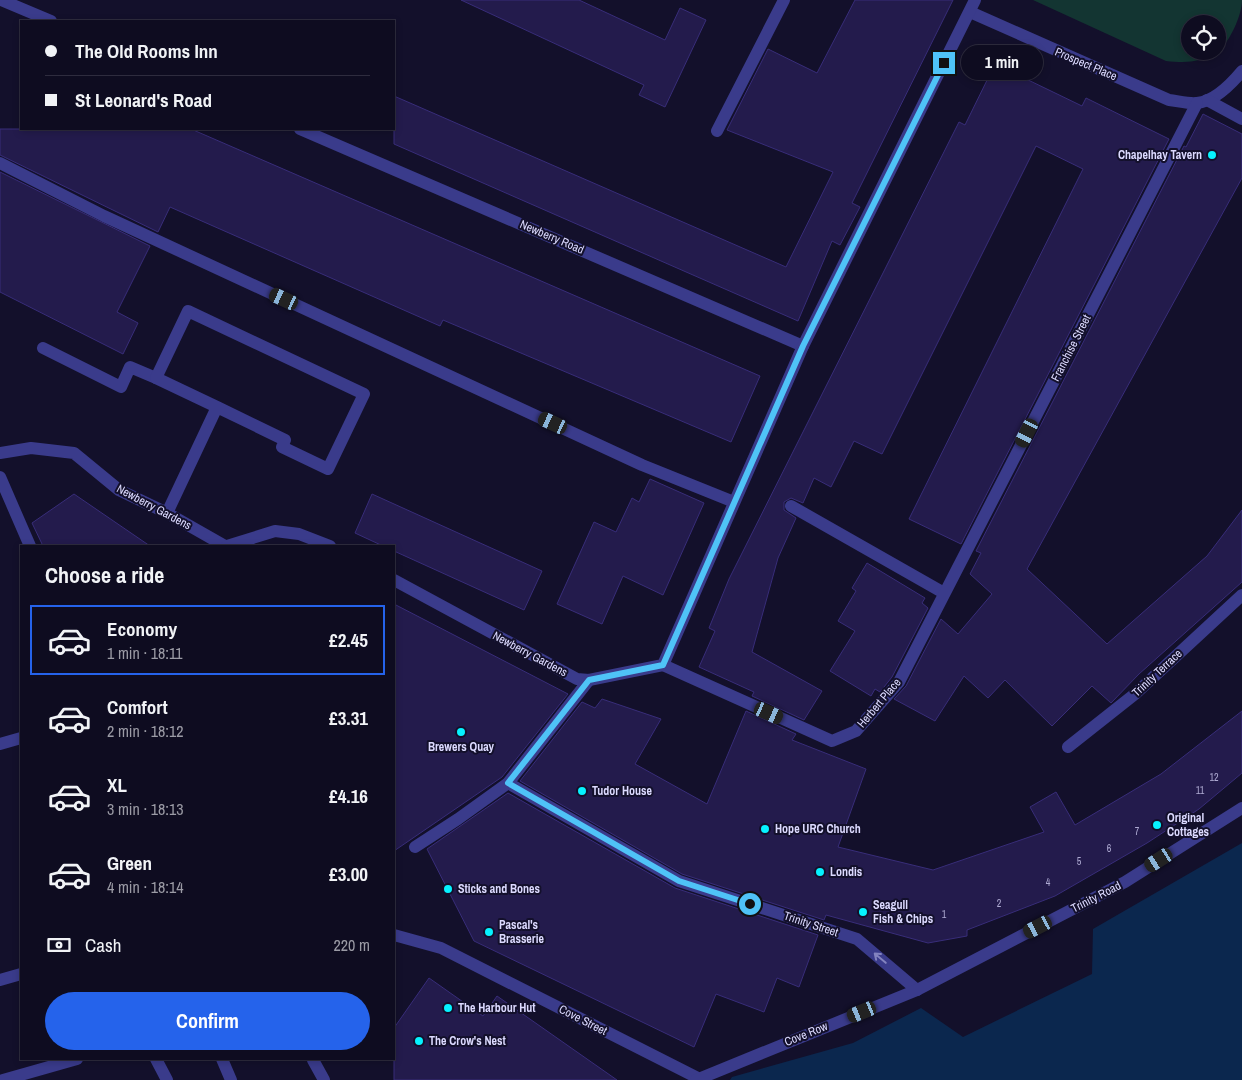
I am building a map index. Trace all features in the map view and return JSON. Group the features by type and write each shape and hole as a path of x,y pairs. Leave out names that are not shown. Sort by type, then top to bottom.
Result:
{"street":[{"path":"1,0 49,20"},
{"path":"717,131 784,0"},
{"path":"415,847 508,783 589,680 663,665 803,346 973,6"},
{"name":"Prospect Place","path":"973,6 1169,100 1202,102 1242,118"},
{"name":"Franchise Street","path":"944,593 1202,102 1231,84 1242,70"},
{"name":"Newberry Road","path":"302,130 803,346"},
{"path":"0,163 104,216 642,465 734,502"},
{"path":"43,348 121,387 130,368 156,378 285,440 282,447 328,469 364,394 188,311 156,378"},
{"path":"167,513 217,407"},
{"name":"Newberry Gardens","path":"0,453 31,448 74,453 119,490 167,513 224,545"},
{"path":"0,477 30,545"},
{"path":"791,506 944,593"},
{"name":"Newberry Gardens","path":"229,545 275,531 299,534 327,545"},
{"name":"Newberry Gardens","path":"395,581 577,679 589,680"},
{"name":"Herbert Place","path":"663,665 832,741 856,731 899,682 944,593"},
{"name":"Trinity Terrace","path":"1068,747 1135,694 1242,595"},
{"path":"0,744 20,738"},
{"name":"Trinity Street","path":"508,783 679,881 857,939 917,990"},
{"name":"Trinity Road","path":"917,990 1125,882 1242,808"},
{"name":"Cove Street","path":"395,935 441,948 697,1079"},
{"path":"0,980 20,974"},
{"name":"Cove Row","path":"697,1079 917,990"},
{"path":"3,1080 73,1060"},
{"path":"157,1060 167,1080"},
{"path":"222,1060 231,1080"},
{"path":"313,1060 324,1080"}],"green space":[{"path":"1033,0 1242,0 1240,13 1226,42 1226,15 1181,15 1181,60 1199,60 1166,61"}],"water":[{"path":"1242,843 1242,1080 730,1080 732,1077 853,1043 921,1008 963,1037 1092,974 1093,929"}],"building":[{"path":"461,0 579,0 665,40 680,8 706,20 665,107 639,95 644,85"},
{"path":"855,0 953,0 852,203 860,207 840,245 832,241 798,321 394,144 395,96 786,267 833,172 727,130 768,49 817,73"},
{"path":"995,64 1082,106 1086,98 1169,139 961,544 909,519 1083,169 1036,146 882,454 854,441 831,487 814,478 803,503 791,498 784,502 784,510 796,518 778,558 752,652 822,691 804,720 752,696 754,692 699,667 715,631 709,628 729,579 959,122 965,125"},
{"path":"1203,114 1242,134 1242,178 1027,569 1107,644 1207,556 1242,510 1242,582 1139,674 1111,703 1092,686 1052,726 1005,680 988,698 964,676 935,721 894,699 906,686 941,619 958,634 992,594 970,574 981,553 976,551 1184,146 1186,147"},
{"path":"0,129 193,130 760,376 731,442 443,320 440,326 170,207 158,232 0,155"},
{"path":"0,172 150,246 117,312 138,323 123,354 0,292"},
{"path":"650,479 704,503 663,595 623,576 602,624 557,604 594,522 616,532 632,498 639,502"},
{"path":"74,494 149,545 43,545 32,523"},
{"path":"372,494 542,571 524,610 395,551 395,545 381,545 355,533"},
{"path":"867,563 925,598 922,603 928,608 892,677 880,692 875,689 871,696 830,671 855,631 838,621 856,591 852,588"},
{"name":"Brewers Quay","path":"395,605 568,694 502,777 395,850"},
{"path":"602,699 661,719 635,764 707,804 746,711 796,734 792,740 866,769 838,847 933,870 1044,832 1030,807 1056,792 1075,825 1161,774 1242,711 1242,773 1199,809 1147,843 1055,896 967,930 967,936 928,943 826,915 824,920 682,874 520,781 582,702 595,708"},
{"path":"508,793 675,888 818,935 799,987 777,978 764,1012 716,994 694,1047 474,941 427,849"},
{"path":"429,978 483,1016 497,996 617,1080 394,1080 395,1027"}],"place":[{"name":"Chapelhay Tavern","path":"1212,155"},
{"name":"Brewers Quay","path":"461,732"},
{"name":"Tudor House","path":"582,791"},
{"name":"Original Cottages","path":"1157,825"},
{"name":"Hope URC Church","path":"765,829"},
{"name":"Londis","path":"820,872"},
{"name":"Sticks and Bones","path":"448,889"},
{"name":"Seagull Fish & Chips","path":"863,912"},
{"name":"Pascal's Brasserie","path":"489,932"},
{"name":"The Harbour Hut","path":"448,1008"},
{"name":"The Crow's Nest","path":"419,1041"}],"route":[{"path":"750,904 679,881 508,783 589,680 663,665 803,346 944,63"}]}
